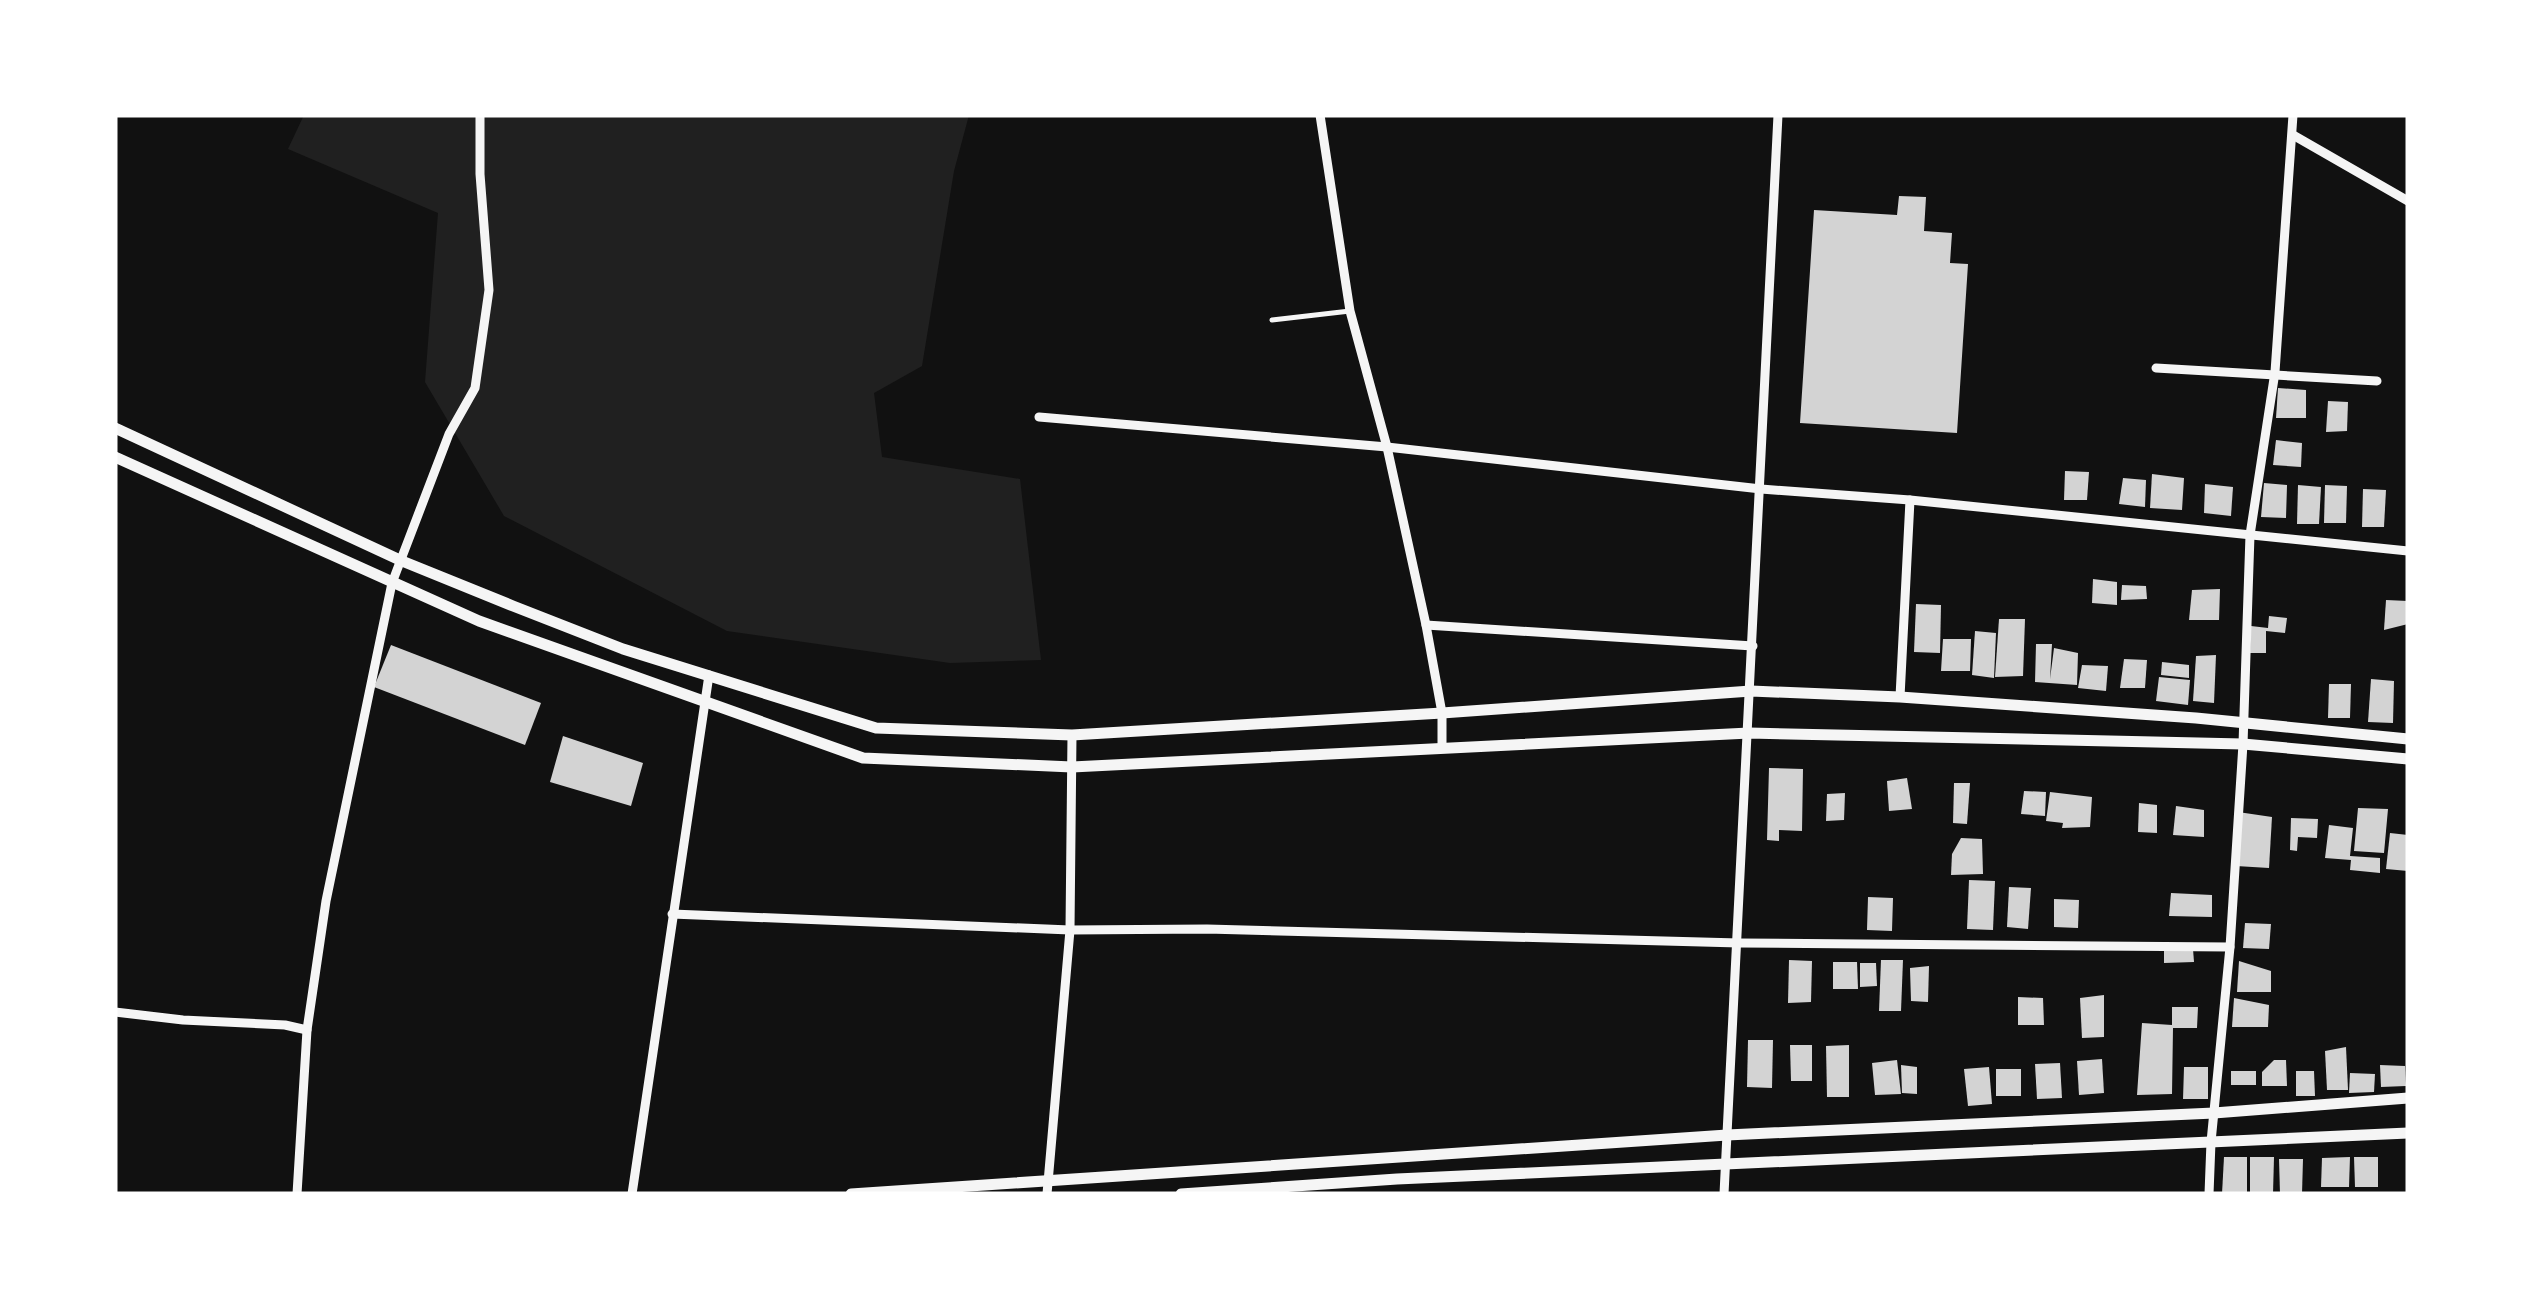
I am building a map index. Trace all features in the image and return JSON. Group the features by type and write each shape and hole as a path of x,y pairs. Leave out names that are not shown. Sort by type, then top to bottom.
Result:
{"street":[{"path":"297,1194 307,1030 326,901 392,583 449,434 475,388 489,290 480,174 480,115"},
{"path":"1320,115 1350,311 1387,447 1426,625 1442,713 1442,746"},
{"path":"1724,1194 1778,115"},
{"path":"2209,1194 2243,744 2250,535 2275,372 2293,115"},
{"path":"2293,135 2408,201"},
{"path":"2156,368 2377,380"},
{"path":"1039,417 1387,447 1760,489 1910,500 2408,551"},
{"path":"115,428 402,561 623,649 876,728 1072,735 1751,691 1900,696 2243,722 2408,739"},
{"path":"115,457 478,621 863,758 1072,767 1749,733 2243,744 2408,759"},
{"path":"1900,696 1910,500"},
{"path":"1426,625 1753,646"},
{"path":"632,1194 709,674"},
{"path":"1047,1194 1070,930 1072,735"},
{"path":"672,914 1070,930 1208,929 1739,943 2230,947"},
{"path":"115,1012 307,1030"},
{"path":"851,1194 1727,1135 2214,1114 2408,1098"},
{"path":"1862,1131 1862,1158"},
{"path":"1181,1194 1397,1178 2408,1133"},
{"path":"1397,1156 1397,1178"}],"lane":[{"path":"1272,320 1350,311"}],"shaded area":[{"path":"304,115 969,115 954,171 922,366 874,393 882,457 1020,479 1041,660 950,663 727,631 504,516 425,382 438,213 288,149"}],"building":[{"path":"1899,196 1926,197 1924,231 1952,233 1950,263 1968,264 1957,433 1800,423 1814,210 1897,215"},
{"path":"2278,388 2306,390 2306,418 2276,418"},
{"path":"2328,401 2348,402 2347,431 2326,432"},
{"path":"2276,440 2302,443 2301,467 2273,465"},
{"path":"2065,471 2089,472 2087,500 2064,500"},
{"path":"2152,474 2184,478 2182,510 2150,508"},
{"path":"2123,478 2146,480 2145,507 2119,504"},
{"path":"2264,483 2287,485 2286,518 2261,517"},
{"path":"2205,484 2233,487 2231,516 2204,513"},
{"path":"2298,485 2321,487 2319,524 2297,524"},
{"path":"2325,485 2347,486 2346,523 2324,523"},
{"path":"2363,489 2386,490 2384,527 2362,527"},
{"path":"2093,579 2117,582 2117,605 2092,603"},
{"path":"2122,585 2146,586 2147,599 2121,600"},
{"path":"2220,589 2219,620 2189,620 2192,590"},
{"path":"2386,600 2408,601 2408,624 2384,630"},
{"path":"1916,604 1941,605 1940,653 1914,652"},
{"path":"2269,616 2287,618 2285,633 2266,631 2266,653 2250,653 2251,626 2268,628"},
{"path":"1999,619 2025,619 2023,676 1995,677"},
{"path":"1975,631 1996,633 1994,678 1972,675"},
{"path":"1943,639 1971,639 1970,671 1941,671"},
{"path":"2036,644 2052,644 2050,679 2054,648 2078,653 2077,685 2035,682"},
{"path":"391,645 541,703 525,745 374,687"},
{"path":"2216,655 2214,703 2193,701 2196,656"},
{"path":"2124,659 2147,660 2145,688 2120,688"},
{"path":"2162,662 2189,665 2189,678 2161,675"},
{"path":"2082,665 2108,666 2106,691 2078,688"},
{"path":"2159,677 2190,680 2188,705 2156,701"},
{"path":"2371,679 2394,681 2393,723 2368,722"},
{"path":"2329,684 2351,684 2350,718 2328,718"},
{"path":"563,736 643,763 631,806 550,782"},
{"path":"1769,768 1803,769 1802,831 1779,830 1779,841 1767,840"},
{"path":"1907,778 1912,809 1889,811 1887,781"},
{"path":"1954,783 1970,783 1967,824 1953,823"},
{"path":"2024,791 2046,792 2045,816 2021,814"},
{"path":"2050,792 2092,797 2090,827 2062,828 2063,823 2046,821"},
{"path":"1845,793 1844,820 1826,821 1827,794"},
{"path":"2139,803 2157,805 2157,833 2138,832"},
{"path":"2176,806 2204,810 2204,837 2173,835"},
{"path":"2358,808 2388,809 2384,853 2354,851"},
{"path":"2238,812 2272,817 2269,868 2236,866"},
{"path":"2291,818 2318,819 2317,838 2298,837 2297,851 2290,850"},
{"path":"2329,825 2353,828 2350,856 2380,858 2380,873 2350,870 2351,860 2325,858"},
{"path":"2390,833 2408,835 2408,871 2386,869"},
{"path":"1961,838 1982,839 1983,874 1951,875 1952,854"},
{"path":"1969,880 1995,881 1993,930 1967,929"},
{"path":"2009,887 2031,888 2028,929 2007,927"},
{"path":"2171,893 2212,895 2212,917 2169,916"},
{"path":"1868,897 1893,898 1892,931 1867,930"},
{"path":"2054,899 2079,900 2078,928 2054,927"},
{"path":"2245,923 2271,924 2269,949 2243,948"},
{"path":"2164,948 2193,949 2194,962 2164,963"},
{"path":"1789,960 1812,961 1811,1002 1788,1003"},
{"path":"1881,960 1903,960 1901,1011 1879,1011"},
{"path":"2239,961 2271,971 2271,992 2237,992"},
{"path":"1833,962 1857,962 1858,989 1833,989"},
{"path":"1860,963 1876,963 1877,986 1860,987"},
{"path":"1929,966 1928,1002 1911,1001 1910,968"},
{"path":"2104,995 2104,1037 2082,1038 2080,998"},
{"path":"2018,997 2043,998 2044,1025 2018,1025"},
{"path":"2234,998 2269,1005 2268,1027 2232,1027"},
{"path":"2172,1007 2198,1007 2197,1028 2173,1028 2172,1094 2137,1095 2142,1023 2172,1025"},
{"path":"1748,1040 1773,1040 1772,1088 1747,1087"},
{"path":"1790,1045 1812,1045 1812,1081 1791,1081"},
{"path":"1849,1045 1849,1097 1827,1097 1826,1046"},
{"path":"2346,1047 2348,1090 2327,1090 2325,1051"},
{"path":"2102,1059 2104,1093 2079,1095 2077,1061"},
{"path":"1897,1060 1901,1094 1875,1095 1872,1063"},
{"path":"2274,1060 2286,1060 2287,1086 2262,1086 2262,1072"},
{"path":"2060,1063 2062,1098 2037,1099 2035,1064"},
{"path":"1901,1065 1917,1067 1917,1094 1902,1093"},
{"path":"2380,1065 2405,1066 2406,1086 2381,1087"},
{"path":"1989,1067 1992,1104 1968,1106 1964,1069"},
{"path":"2184,1067 2208,1067 2208,1099 2183,1099"},
{"path":"1996,1069 2021,1069 2021,1096 1996,1096"},
{"path":"2231,1071 2256,1071 2256,1085 2231,1085"},
{"path":"2296,1071 2314,1071 2315,1096 2296,1096"},
{"path":"2350,1073 2375,1074 2374,1092 2349,1093"},
{"path":"2224,1157 2247,1157 2247,1194 2222,1194"},
{"path":"2250,1157 2274,1157 2273,1194 2250,1194"},
{"path":"2350,1157 2349,1187 2321,1187 2322,1158"},
{"path":"2354,1157 2378,1157 2378,1187 2355,1187"},
{"path":"2279,1159 2303,1159 2302,1194 2280,1194"}]}
